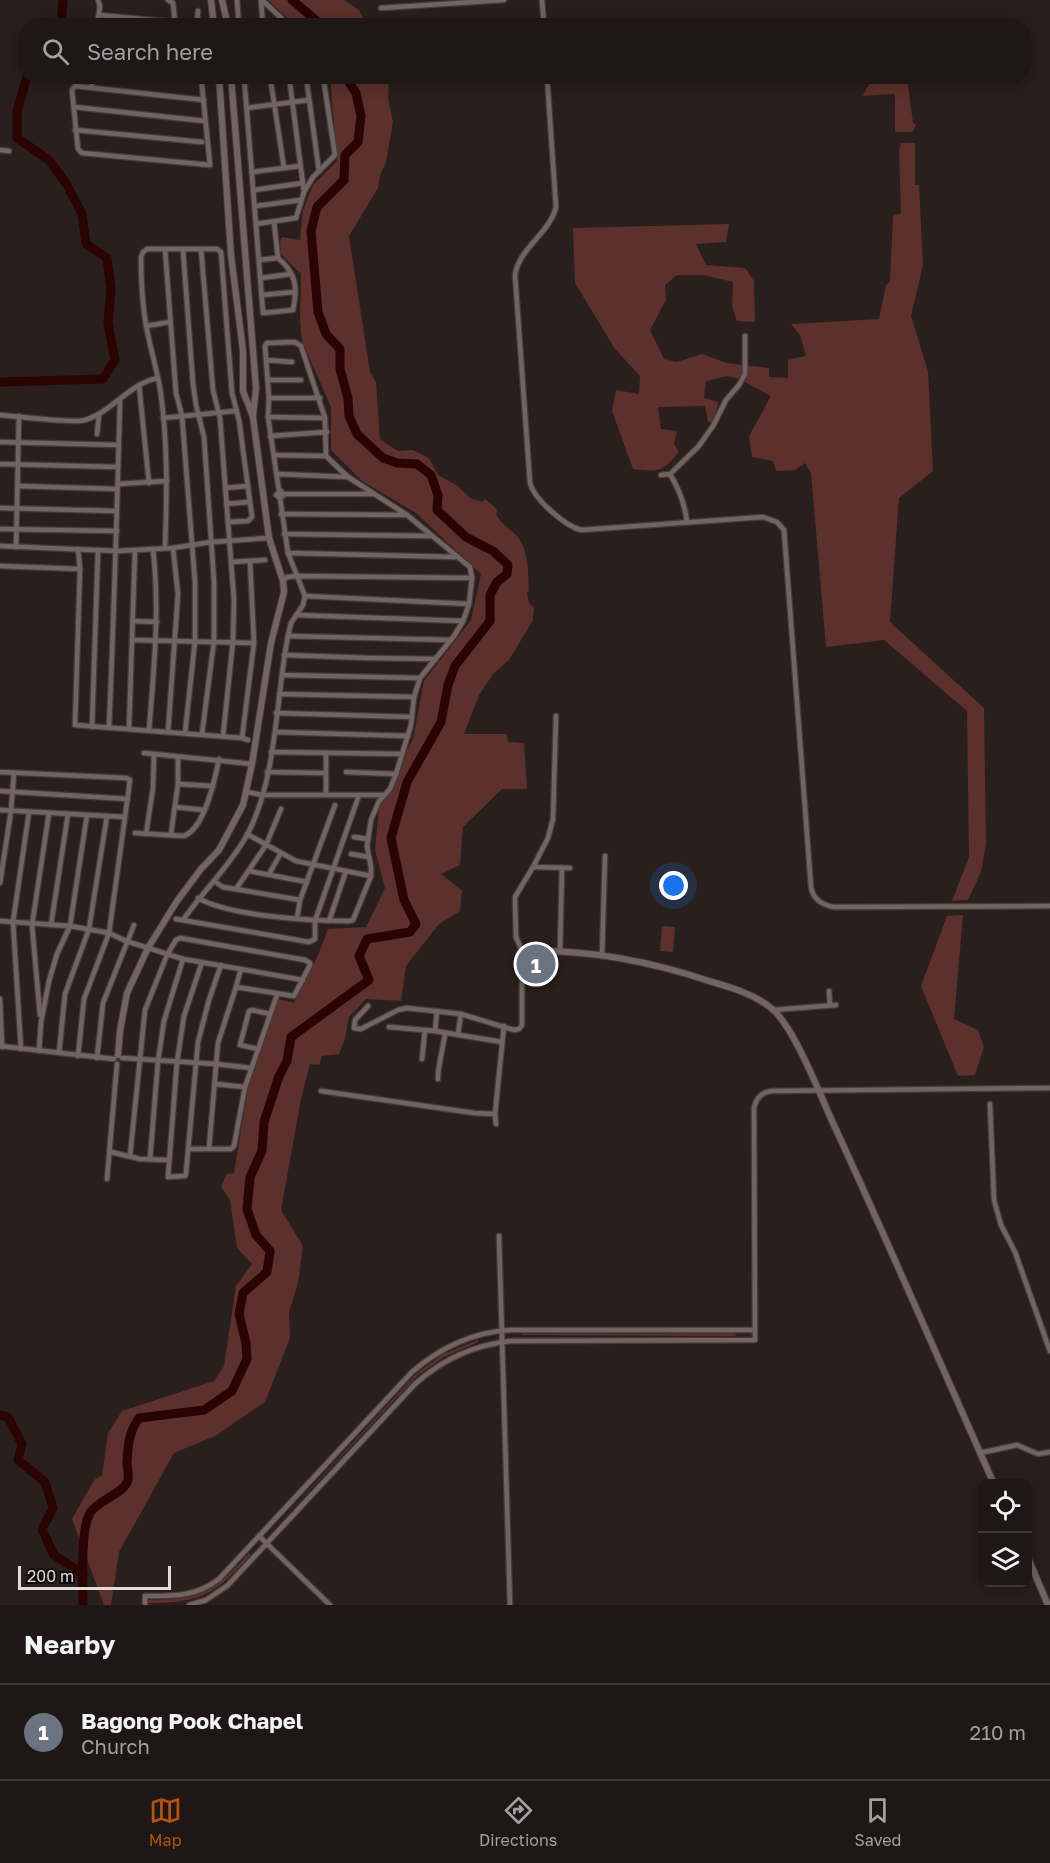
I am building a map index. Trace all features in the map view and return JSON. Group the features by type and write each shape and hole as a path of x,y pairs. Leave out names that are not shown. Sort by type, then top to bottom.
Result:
{"street":[{"path":"98,0 100,6 98,18"},
{"path":"168,0 173,3 175,18"},
{"path":"211,0 213,18"},
{"path":"222,0 226,18"},
{"path":"237,0 238,18"},
{"path":"261,0 280,16"},
{"path":"261,0 262,18"},
{"path":"381,8 504,0"},
{"path":"542,0 543,18"},
{"path":"197,18 198,11"},
{"path":"99,15 132,18"},
{"path":"202,84 204,100 210,165 82,153 78,149 72,90 75,86 204,100"},
{"path":"220,84 231,255 243,351 243,391 253,417"},
{"path":"107,1179 120,1031 127,993 148,948 177,901 228,836 247,792 271,643 284,592 283,581 269,538 253,417 256,388 232,84"},
{"path":"245,84 263,313 293,310 294,277 289,267 278,258 274,222"},
{"path":"271,84 284,168"},
{"path":"290,84 304,192"},
{"path":"307,84 319,171"},
{"path":"256,224 296,218 304,192 319,171 335,155 324,84"},
{"path":"548,84 556,207 552,218 520,261 515,275 532,490 568,525 578,529 763,517 777,522 785,533 811,887 817,900 824,905 834,907 1050,906"},
{"path":"247,108 309,100"},
{"path":"74,107 205,122"},
{"path":"75,130 202,142"},
{"path":"0,150 9,151"},
{"path":"252,172 300,166"},
{"path":"254,190 303,183"},
{"path":"256,206 301,200"},
{"path":"165,548 168,481 163,418 158,378 146,326 141,291 142,254 147,249 217,249 222,253 235,411 239,420 251,519 228,522"},
{"path":"165,249 195,582 195,640 186,733"},
{"path":"201,249 234,600 233,642 223,736"},
{"path":"183,250 193,384 204,437 214,581 214,641 202,734"},
{"path":"259,260 278,258"},
{"path":"261,278 291,274"},
{"path":"262,295 294,292"},
{"path":"146,326 170,322"},
{"path":"661,475 670,474 704,440 726,400 743,380 745,336"},
{"path":"183,920 247,834 262,795 275,732 288,636 291,623 303,605 305,596 288,553 284,534 281,494 268,417 269,398 265,346 267,343 299,343 326,417 326,456"},
{"path":"266,360 292,362"},
{"path":"0,415 83,421 120,401 145,380 158,378"},
{"path":"268,380 301,380"},
{"path":"139,385 149,483"},
{"path":"269,398 320,398"},
{"path":"109,727 117,551 120,401"},
{"path":"163,418 235,411"},
{"path":"98,434 99,414"},
{"path":"16,547 20,416"},
{"path":"268,417 326,417"},
{"path":"270,436 327,432"},
{"path":"0,442 119,445"},
{"path":"198,898 208,904 297,919 353,920 372,867 368,839 371,820 384,795 390,789 396,774 408,736 414,697 420,678 451,640 463,621 469,604 472,578 470,567 407,516 348,477 326,456 274,455"},
{"path":"0,464 118,467"},
{"path":"277,474 348,477"},
{"path":"670,474 683,502 687,522"},
{"path":"18,486 118,487 168,481"},
{"path":"225,488 248,486"},
{"path":"281,494 374,494"},
{"path":"226,504 249,502"},
{"path":"0,508 116,511"},
{"path":"281,514 407,516"},
{"path":"0,530 117,531"},
{"path":"284,534 431,536"},
{"path":"0,546 117,551 269,538"},
{"path":"168,732 178,594 173,548"},
{"path":"78,549 80,568 74,722 76,726 129,728 245,739 254,643 250,561"},
{"path":"149,730 157,640 157,579 153,549"},
{"path":"93,727 98,550"},
{"path":"129,728 135,550"},
{"path":"288,553 456,557"},
{"path":"231,562 265,560"},
{"path":"0,566 80,568"},
{"path":"283,581 287,577 298,576 472,578"},
{"path":"305,596 469,604"},
{"path":"296,615 463,621"},
{"path":"134,621 157,622"},
{"path":"288,636 451,640"},
{"path":"133,640 254,643"},
{"path":"284,655 436,658"},
{"path":"282,675 420,678"},
{"path":"279,694 414,697"},
{"path":"276,713 412,717"},
{"path":"368,1006 355,1020 354,1028 361,1029 398,1010 407,1008 461,1014 514,1030 519,1029 522,1025 522,951 516,938 515,897 548,838 553,819 556,716"},
{"path":"275,732 408,736"},
{"path":"271,752 402,754"},
{"path":"144,753 252,764"},
{"path":"147,834 153,788 154,754"},
{"path":"326,754 326,794"},
{"path":"171,834 178,783 178,757"},
{"path":"135,834 188,834 204,810 213,786 219,759"},
{"path":"0,772 129,778 130,780 109,933 84,999 78,1056"},
{"path":"267,772 325,773"},
{"path":"346,772 396,774"},
{"path":"0,883 11,811 14,773"},
{"path":"178,783 213,786"},
{"path":"0,791 128,799"},
{"path":"247,792 262,795 384,795"},
{"path":"176,919 309,942 315,939 315,921 359,795"},
{"path":"297,919 300,900 334,805"},
{"path":"175,807 204,810"},
{"path":"236,889 266,845 281,809"},
{"path":"0,810 125,817"},
{"path":"21,1049 14,922 29,812"},
{"path":"41,1022 32,925 49,813"},
{"path":"51,925 68,814"},
{"path":"39,1051 41,1022 51,972 70,926 87,815"},
{"path":"59,1053 65,994 89,929 107,816"},
{"path":"247,834 296,861 370,876"},
{"path":"354,837 368,839"},
{"path":"269,874 281,853"},
{"path":"351,854 369,857"},
{"path":"602,956 605,856"},
{"path":"533,867 570,868"},
{"path":"560,951 562,868"},
{"path":"249,871 307,882"},
{"path":"329,921 346,871"},
{"path":"213,881 218,885 236,889 300,900"},
{"path":"0,921 89,929 109,933 126,941 183,959 303,980"},
{"path":"97,1058 103,1003 134,925"},
{"path":"130,1156 145,1010 167,955 176,940 180,938 305,960 310,965 294,996 236,987"},
{"path":"522,951 560,951 602,956 677,970 763,1002 785,1022 874,1212 992,1479"},
{"path":"150,1159 158,1061 164,1021 183,959"},
{"path":"202,962 184,1016 177,1062 167,1177 185,1176 198,1042 221,965"},
{"path":"209,1148 218,1043 241,969"},
{"path":"829,991 830,1005"},
{"path":"189,1149 231,1149 234,1146 245,1087 278,995"},
{"path":"0,999 1,1046 97,1058 251,1068"},
{"path":"773,1010 836,1005"},
{"path":"258,1049 241,1046 240,1043 249,1011 270,1014"},
{"path":"435,1031 438,1011"},
{"path":"459,1034 461,1014"},
{"path":"496,1124 495,1114 504,1026"},
{"path":"389,1027 459,1034 502,1042"},
{"path":"422,1059 425,1030"},
{"path":"438,1079 437,1072 441,1064 445,1033"},
{"path":"215,1084 245,1087"},
{"path":"189,1605 206,1600 222,1590 426,1374 462,1352 503,1342 754,1340 755,1104 760,1096 769,1091 1050,1088"},
{"path":"321,1091 495,1114"},
{"path":"990,1104 996,1213 1020,1267 1048,1340 1050,1351"},
{"path":"111,1152 168,1160"},
{"path":"500,1236 510,1605"},
{"path":"145,1605 145,1596 182,1596 207,1587 225,1573 417,1368 438,1352 455,1344 502,1330 754,1330"},
{"path":"980,1454 1017,1445 1038,1454 1050,1452"},
{"path":"259,1536 330,1605"},
{"path":"1032,1567 1048,1605"}],"shaded area":[{"path":"268,0 344,0 359,10 363,18 287,18"},
{"path":"331,84 389,84 388,98 393,122 386,162 378,188 349,236 370,372 376,382 380,439 398,451 413,450 429,458 438,475 458,486 470,498 483,502 485,499 498,510 496,514 520,540 526,554 529,591 527,593 529,603 534,608 533,620 509,660 493,674 479,695 464,734 507,734 508,742 524,743 527,789 502,789 463,827 460,865 441,874 462,890 460,911 439,924 406,966 401,1001 366,999 349,1017 345,1039 339,1054 322,1056 319,1065 310,1064 301,1099 281,1210 303,1246 298,1283 289,1312 290,1338 265,1402 215,1436 174,1453 119,1552 111,1605 104,1605 72,1519 94,1480 102,1475 108,1433 122,1411 214,1381 224,1366 236,1286 252,1264 237,1248 230,1200 221,1186 227,1174 234,1173 248,1087 278,999 294,1003 319,953 328,929 366,927 385,888 375,850 379,806 413,739 424,681 471,620 481,574 416,513 362,481 331,450 331,407 302,341 301,274 281,254 280,240 282,237 300,240 303,210 313,185 337,161"},
{"path":"871,84 908,84 913,123 916,125 913,132 895,132 895,94 863,96"},
{"path":"901,143 915,143 915,185 919,185 923,265 911,316 928,371 933,471 899,498 890,622 984,708 986,844 981,872 968,900 952,901 969,857 967,711 884,640 826,647 811,473 805,463 795,470 776,471 773,461 752,457 749,436 771,396 739,379 728,376 706,381 704,398 719,402 712,422 708,422 705,406 658,407 661,429 677,431 674,444 679,452 669,464 659,469 633,469 612,411 616,390 639,394 640,376 615,349 575,283 573,228 729,224 726,242 696,244 706,265 745,268 754,281 755,322 737,321 732,306 733,282 703,275 677,275 665,285 666,300 650,330 664,359 677,362 702,354 727,363 769,368 769,377 788,378 788,360 806,356 800,335 791,324 879,319 886,285 890,282 893,216 901,213 899,151"},
{"path":"963,915 954,1019 978,1030 984,1047 975,1075 958,1076 921,986 947,916"},
{"path":"662,926 675,927 673,952 660,951"},
{"path":"735,1333 736,1336 521,1335 523,1334"},
{"path":"478,1340 444,1357 418,1375 275,1527 416,1374 443,1354"},
{"path":"249,1553 251,1555 227,1579 206,1594 182,1601 148,1603 148,1600 182,1598 206,1591 226,1577"}],"waterway":[{"path":"62,18 63,0"},
{"path":"292,0 313,18"},
{"path":"0,382 103,379 115,360 108,323 111,289 107,258 86,244 82,214 67,185 49,160 17,138 17,111 25,84"},
{"path":"83,1605 83,1558 87,1521 94,1508 126,1485 130,1438 139,1418 204,1410 232,1391 247,1359 246,1343 239,1314 243,1293 267,1272 270,1251 256,1235 247,1209 250,1177 262,1151 264,1122 279,1076 287,1061 291,1037 369,980 359,956 367,939 410,932 416,924 404,900 391,838 407,782 441,722 448,685 455,666 490,621 490,595 497,582 507,574 508,565 493,551 466,537 437,510 438,495 431,475 417,464 397,463 383,458 357,434 349,416 348,398 340,369 340,349 326,334 318,312 311,231 317,207 344,180 345,155 358,142 361,116 356,93 350,84"},
{"path":"0,1415 8,1417 22,1444 18,1460 45,1482 53,1508 42,1529 54,1555 83,1574"}],"place":[{"name":"Bagong Pook Chapel","path":"536,964"}]}
